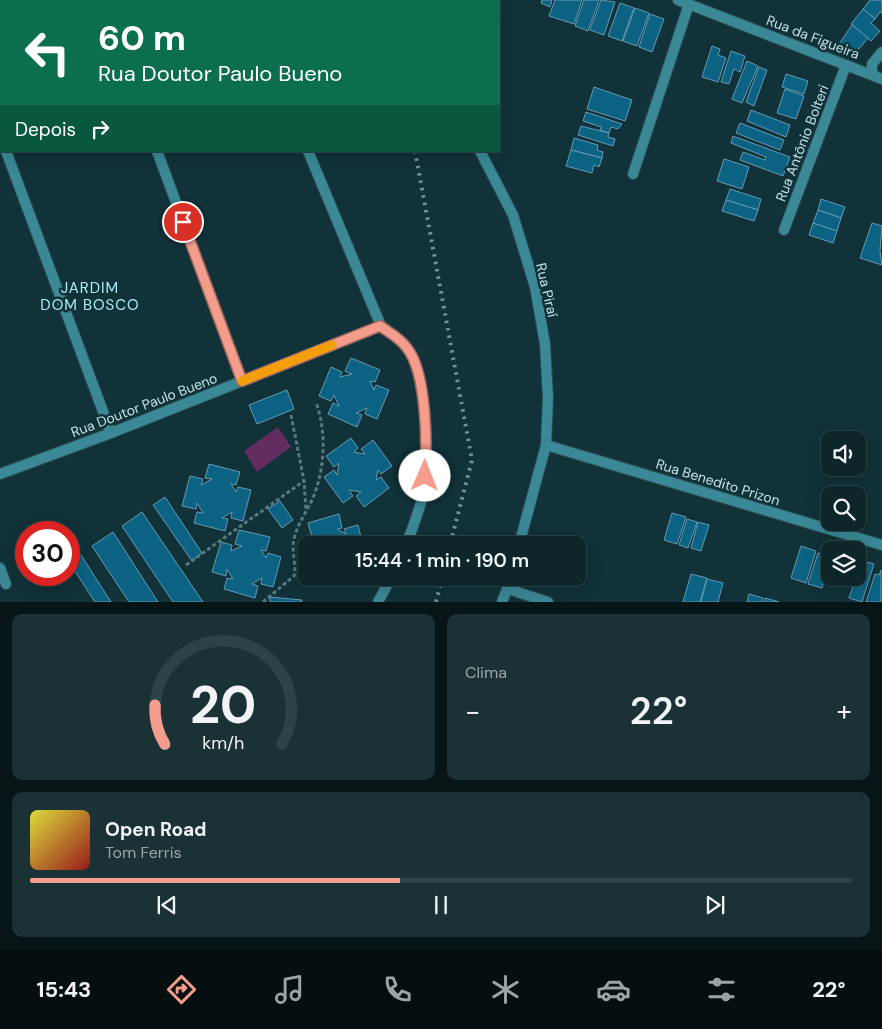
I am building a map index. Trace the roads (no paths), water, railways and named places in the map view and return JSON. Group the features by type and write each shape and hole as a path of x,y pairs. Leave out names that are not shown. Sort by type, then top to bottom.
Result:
{"street":[{"name":"Rua da Figueira","path":"678,0 882,79"},
{"path":"633,174 689,4"},
{"path":"872,75 872,64 882,52"},
{"name":"Rua Antônio Bolteri","path":"784,230 846,65"},
{"path":"6,152 112,433"},
{"path":"157,152 242,381"},
{"path":"308,152 380,326 398,338 409,349 422,390 425,421 424,488 418,514 409,536"},
{"name":"Rua Piraí","path":"480,152 512,215 535,288 545,344 548,398 546,444 521,536"},
{"name":"Rua Doutor Paulo Bueno","path":"0,474 112,433 380,326"},
{"name":"Rua Benedito Prizon","path":"546,444 882,545"},
{"path":"0,568 6,584"},
{"path":"378,602 387,586"},
{"path":"502,602 509,586"},
{"path":"508,589 548,602"}],"railway":[{"path":"415,152 472,460 452,536"},
{"path":"436,602 440,586"}],"district":[{"name":"JARDIM DOM BOSCO","path":"90,296"}]}
